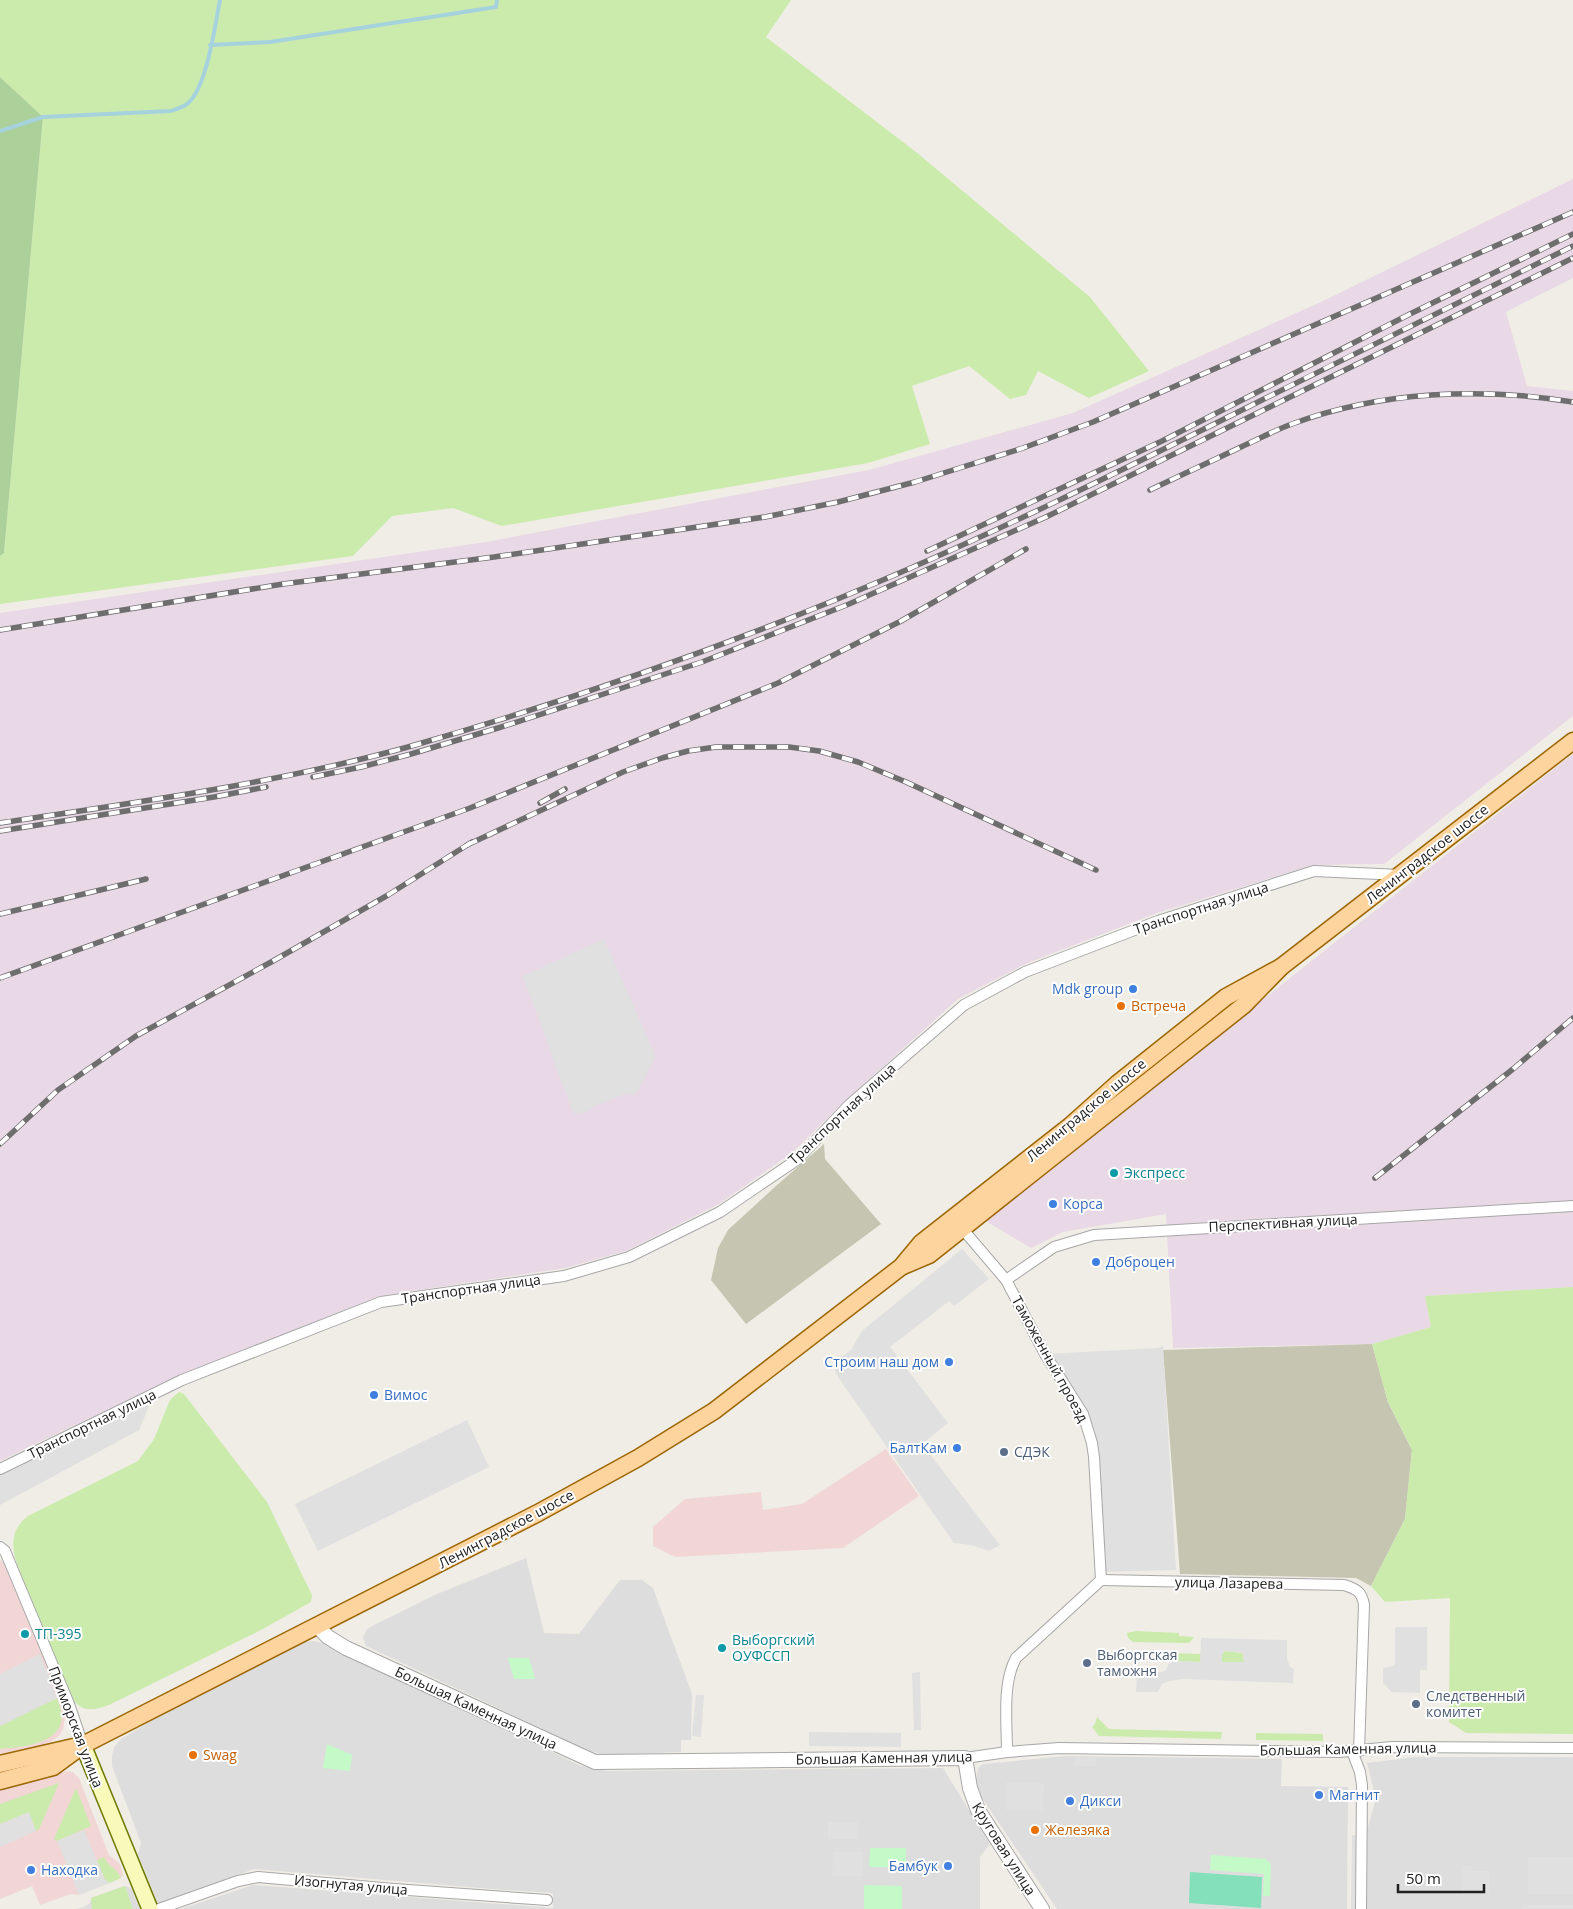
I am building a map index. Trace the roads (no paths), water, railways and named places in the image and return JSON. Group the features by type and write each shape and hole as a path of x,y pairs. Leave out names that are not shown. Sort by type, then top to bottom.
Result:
{"main road":[{"name":"Ленинградское шоссе","path":"0,1781 53,1767 83,1745 538,1512 647,1453 714,1411 901,1267 929,1256 958,1223 1244,1004 1281,967 1573,741"},
{"name":"Ленинградское шоссе","path":"0,1764 83,1745"},
{"name":"Приморская улица","path":"83,1745 150,1909"}],"street":[{"name":"Транспортная улица","path":"0,1469 182,1380 380,1302 564,1276 629,1257 720,1212 798,1158 849,1105 964,1005 1025,972 1158,920 1314,871 1402,875"},
{"name":"Перспективная улица","path":"1006,1280 1054,1247 1094,1234 1573,1206"},
{"name":"Таможенный проезд","path":"958,1223 1006,1280 1045,1354 1083,1414 1092,1443 1101,1580"},
{"name":"Приморская улица","path":"0,1546 5,1551 69,1704 83,1745"},
{"name":"улица Лазарева","path":"1101,1580 1344,1586 1356,1589 1362,1595 1364,1606 1356,1751"},
{"path":"1007,1752 1010,1668 1016,1658 1101,1580"},
{"name":"Большая Каменная улица","path":"317,1626 328,1637 346,1648 595,1762 965,1758 1007,1752 1059,1748 1356,1751 1392,1747 1573,1748"},
{"path":"1356,1751 1362,1785 1361,1909"},
{"name":"Круговая улица","path":"965,1758 970,1788 978,1810 1042,1909"},
{"name":"Изогнутая улица","path":"160,1909 244,1879 258,1877 547,1900"}],"waterway":[{"path":"0,131 43,117 171,111 184,106 195,95 205,70 220,0"},
{"path":"210,45 270,42 496,7 497,0"}],"railway":[{"path":"0,630 283,584 494,557 765,517 838,502 915,482 1023,448 1093,422 1573,212"},
{"path":"927,551 1162,441 1410,314 1573,234"},
{"path":"0,823 205,791 307,772 358,760 518,714 680,660 840,598 1000,528 1158,452 1573,246"},
{"path":"313,777 411,754 613,691 702,662 849,604 1046,517 1573,258"},
{"path":"1150,490 1286,426 1326,413 1360,405 1431,395 1467,394 1502,394 1573,402"},
{"path":"0,978 470,808 778,683 901,621 1026,549"},
{"path":"467,845 623,772 662,758 688,751 716,747 789,747 819,751 858,762 906,782 1096,870"},
{"path":"0,831 266,787"},
{"path":"540,803 565,789"},
{"path":"0,1144 58,1090 136,1036 388,895 472,842"},
{"path":"0,914 146,879"},
{"path":"1375,1178 1513,1069 1573,1018"}],"place":[{"name":"Mdk group","path":"1133,989"},
{"name":"Встреча","path":"1121,1006"},
{"name":"Экспресс","path":"1114,1173"},
{"name":"Корса","path":"1053,1204"},
{"name":"Доброцен","path":"1096,1262"},
{"name":"Строим наш дом","path":"949,1362"},
{"name":"Вимос","path":"374,1395"},
{"name":"БалтКам","path":"957,1448"},
{"name":"СДЭК","path":"1004,1452"},
{"name":"ТП-395","path":"25,1634"},
{"name":"Выборгский ОУФССП","path":"722,1648"},
{"name":"Выборгская таможня","path":"1087,1663"},
{"name":"Следственный комитет","path":"1416,1704"},
{"name":"Swag","path":"193,1755"},
{"name":"Магнит","path":"1319,1795"},
{"name":"Дикси","path":"1070,1801"},
{"name":"Железяка","path":"1035,1830"},
{"name":"Бамбук","path":"948,1866"},
{"name":"Находка","path":"31,1870"}]}
